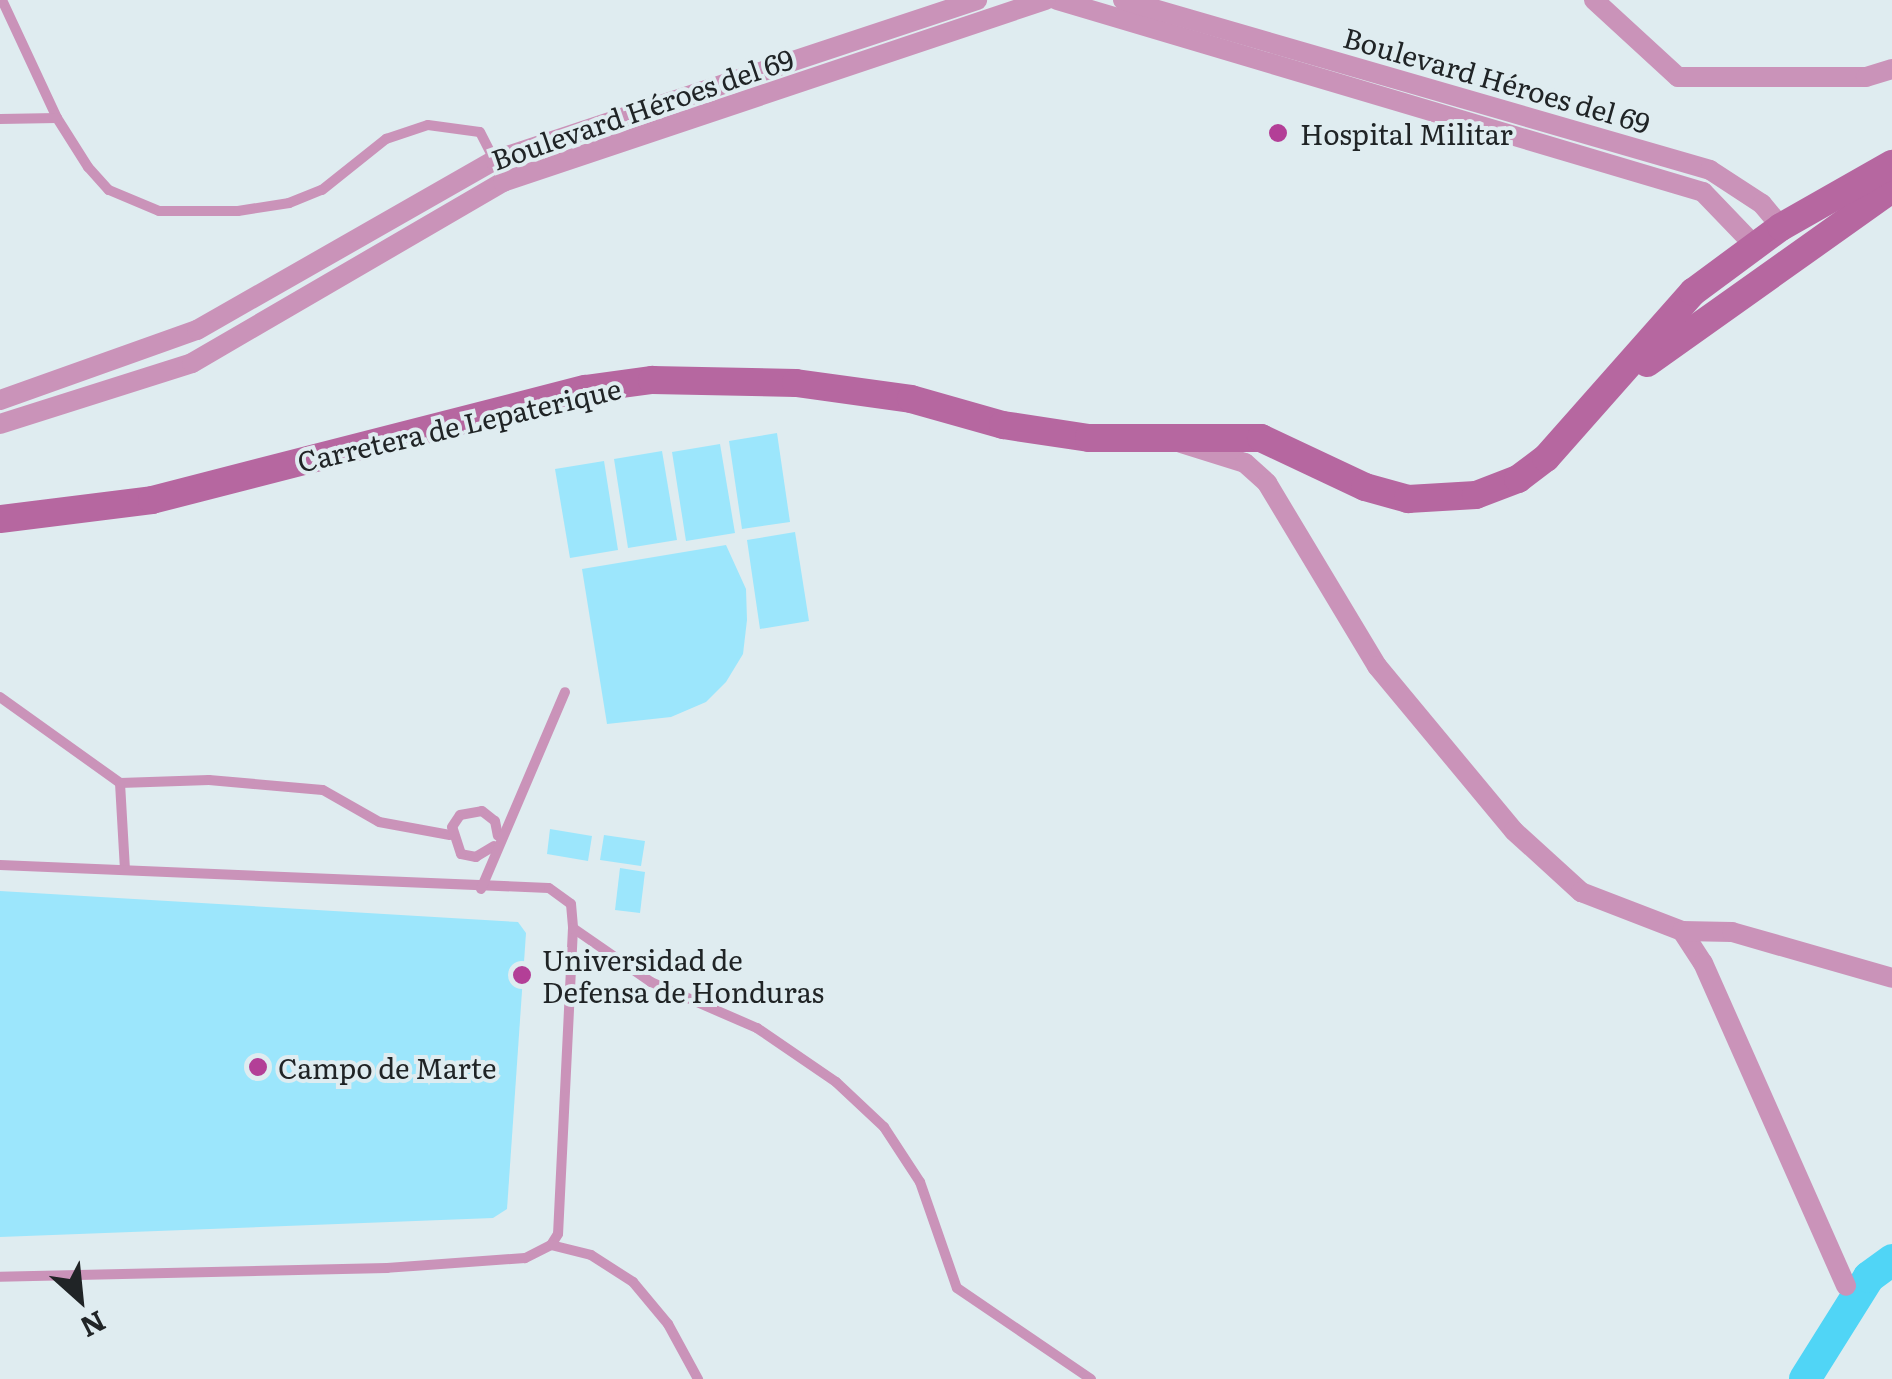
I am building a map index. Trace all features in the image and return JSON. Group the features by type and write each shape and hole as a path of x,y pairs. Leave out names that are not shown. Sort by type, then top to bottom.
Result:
{"main road":[{"name":"Carretera de Lepaterique","path":"0,519 152,500 585,389 652,380 796,383 911,399 1003,425 1089,438 1261,438 1365,487 1443,502 1518,479 1546,458 1693,292 1892,164"},
{"name":"Carretera de Lepaterique","path":"1597,399 1722,306 1892,189"},
{"path":"1722,306 1742,273 1769,241 1850,217"},
{"name":"Carretera de Lepaterique","path":"0,504 226,480"}],"street":[{"name":"Boulevard Héroes del 69","path":"0,400 197,330 496,160 977,0"},
{"name":"Boulevard Héroes del 69","path":"0,424 192,363 503,182 1046,0"},
{"name":"Boulevard Héroes del 69","path":"1057,0 1703,192 1769,241"},
{"name":"Boulevard Héroes del 69","path":"1123,0 1710,170 1762,204 1769,241"},
{"path":"1594,0 1678,76 1866,77 1892,69"},
{"path":"1170,438 1245,463 1266,483 1377,666 1514,831 1581,892 1682,931 1732,932 1892,978"},
{"path":"1682,931 1703,963 1846,1286"}],"lane":[{"path":"2,1 57,118 110,190 159,210 238,211 289,203 322,190 386,139 428,124 480,132 503,182"},
{"path":"0,119 57,118"},
{"path":"481,889 497,841 565,692"},
{"path":"0,698 120,783 209,780 322,790 379,822 450,834 468,857 484,856 497,841"},
{"path":"120,783 125,870"},
{"path":"450,834 460,815 474,810 490,816 497,841"},
{"path":"0,865 481,889 549,888 571,904 573,928 558,1234 550,1245 525,1258 387,1268 0,1277"},
{"path":"573,928 651,982 757,1028 836,1082 884,1128 920,1182 957,1288 1091,1379"},
{"path":"550,1245 591,1255 632,1282 668,1324 698,1379"}],"shaded area":[{"path":"777,433 790,522 742,529 729,441"},
{"path":"720,444 735,533 686,541 672,452"},
{"path":"662,451 677,540 628,548 614,459"},
{"path":"604,461 618,550 570,558 555,469"},
{"path":"795,532 809,621 760,629 747,540"},
{"path":"726,545 746,589 747,620 743,654 726,682 706,702 671,717 607,724 582,569"},
{"path":"550,829 592,836 588,861 547,854"},
{"path":"604,835 645,841 641,866 600,860"},
{"path":"620,868 645,872 640,913 615,910"},
{"name":"Campo de Marte","path":"0,891 518,922 526,933 507,1209 493,1218 0,1237"}],"waterway":[{"path":"1805,1379 1869,1277 1892,1260"}],"place":[{"name":"Hospital Militar","path":"1278,133"},
{"name":"Universidad de Defensa de Honduras","path":"522,975"},
{"name":"Campo de Marte","path":"258,1067"}]}
